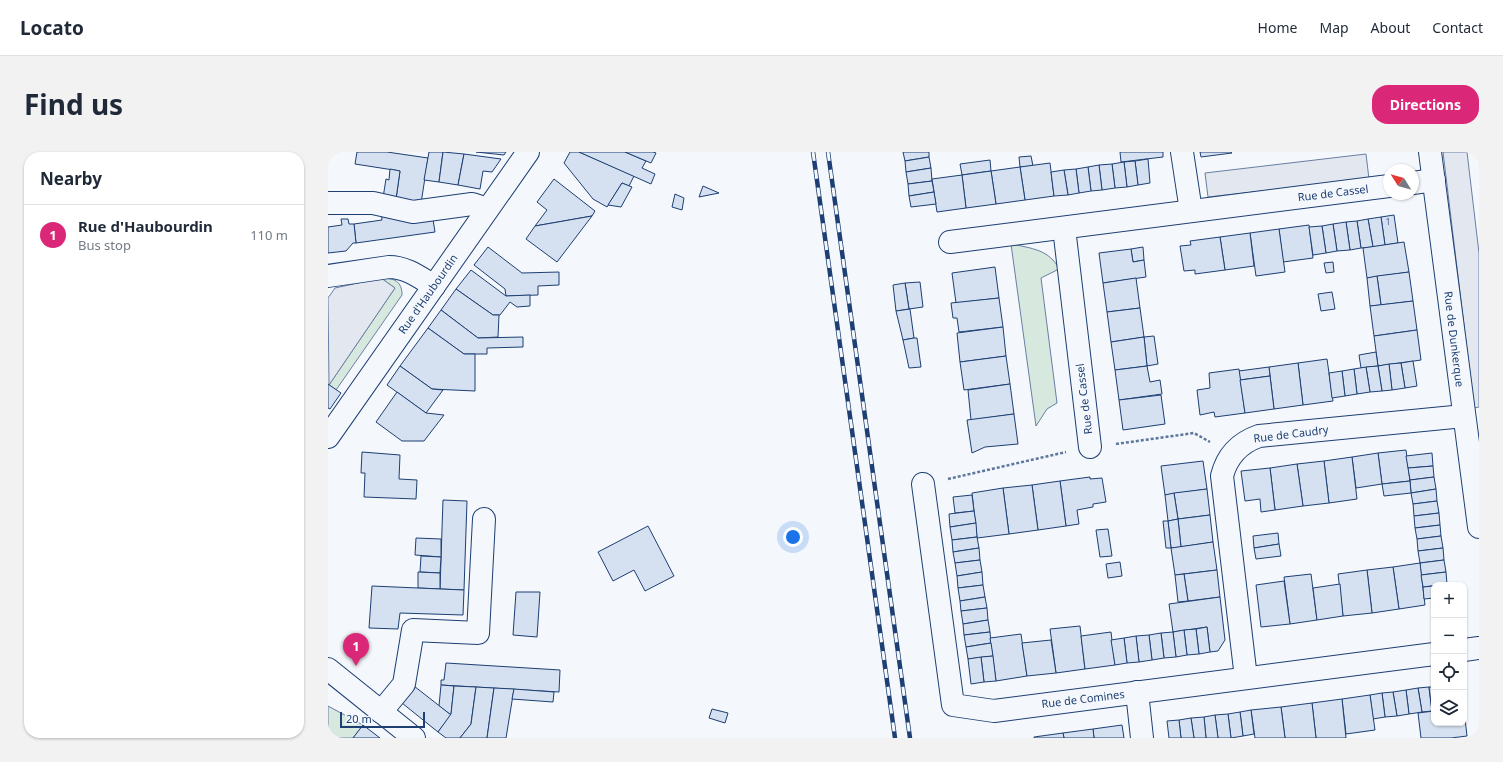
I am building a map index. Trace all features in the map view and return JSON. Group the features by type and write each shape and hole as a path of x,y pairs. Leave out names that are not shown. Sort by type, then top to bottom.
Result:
{"street":[{"name":"Rue d'Haubourdin","path":"328,437 528,152"},
{"path":"1182,152 1191,211"},
{"name":"Rue de Dunkerque","path":"1430,152 1423,182 1464,416 1475,459 1479,527"},
{"name":"Rue de Cassel","path":"950,242 1383,187"},
{"path":"328,203 373,203 413,212 472,204 487,209"},
{"name":"Rue de Cassel","path":"1064,228 1090,447"},
{"path":"328,276 397,267 414,273 434,286"},
{"name":"Rue de Caudry","path":"1246,678 1222,476 1231,454 1248,440 1258,436 1464,416"},
{"name":"Rue de Comines","path":"923,484 953,704 994,711 1431,654"},
{"path":"381,712 404,684 414,630 478,633 484,519"},
{"path":"1467,650 1479,648"},
{"path":"328,669 414,738"},
{"path":"1137,692 1142,738"}],"path":[{"path":"1090,447 1194,433 1231,454"},
{"name":"Rue de Cassel","path":"923,484 1090,447"}],"shaded area":[{"path":"1443,152 1467,152 1479,253 1479,407 1474,408"},
{"path":"1366,154 1369,179 1208,197 1205,173"},
{"path":"1011,244 1033,249 1045,254 1051,258 1059,269 1041,278 1057,403 1047,409 1036,426"},
{"path":"381,278 390,279 399,283 402,290 402,295 336,390 329,385 395,288"},
{"path":"381,278 395,288 329,385 328,298 335,288"},
{"path":"328,706 363,725 353,738 328,738"}],"building":[{"path":"357,152 387,152 428,158 420,210 395,206 400,171 355,164"},
{"path":"429,152 443,152 439,182 424,180"},
{"path":"443,152 464,154 458,185 439,182"},
{"path":"476,152 506,152 504,155"},
{"path":"570,152 579,152 634,176 629,186 622,183 607,207 593,199 564,163"},
{"path":"579,152 625,152 646,161 642,168 655,174 651,184"},
{"path":"625,152 653,152 656,153 651,163"},
{"path":"903,152 929,152 929,157 905,161"},
{"path":"1120,152 1163,152 1163,157 1121,162"},
{"path":"1200,152 1231,152 1232,153 1201,157"},
{"path":"464,154 501,159 492,172 483,171 480,189 458,185"},
{"path":"1031,156 1033,166 1020,167 1019,157"},
{"path":"929,157 931,168 906,172 905,161"},
{"path":"1148,159 1150,183 1138,185 1135,161"},
{"path":"990,160 991,171 962,175 960,164"},
{"path":"1135,161 1138,185 1127,187 1124,162"},
{"path":"1124,162 1127,187 1115,188 1112,164"},
{"path":"1050,163 1054,196 1025,200 1020,167"},
{"path":"1112,164 1115,188 1102,190 1099,165"},
{"path":"1099,165 1102,190 1091,191 1088,167"},
{"path":"1020,167 1025,200 996,204 991,171"},
{"path":"1088,167 1091,191 1079,193 1076,169"},
{"path":"931,168 932,181 908,184 906,172"},
{"path":"390,169 400,171 395,206 382,204 386,179 389,180"},
{"path":"1076,169 1079,193 1068,195 1064,170"},
{"path":"1064,170 1068,195 1054,196 1051,172"},
{"path":"991,171 996,204 966,208 962,175"},
{"path":"962,175 966,208 937,212 932,179"},
{"path":"554,179 595,211 592,216 535,226 547,210 537,202"},
{"path":"932,181 934,192 909,196 908,184"},
{"path":"622,183 632,187 621,207 608,205"},
{"path":"703,186 719,193 699,197"},
{"path":"934,192 936,204 911,207 909,196"},
{"path":"675,194 684,198 682,210 672,207"},
{"path":"381,209 432,213 435,232 356,243 354,224 382,220"},
{"path":"1394,215 1398,243 1385,245 1381,217"},
{"path":"592,216 557,262 526,239 535,226"},
{"path":"1381,217 1385,245 1373,247 1368,219"},
{"path":"341,219 348,219 349,224 354,224 356,243 353,243 346,251 328,253 328,227 342,225"},
{"path":"1368,219 1373,247 1361,248 1357,221"},
{"path":"1357,221 1361,248 1350,250 1346,222"},
{"path":"1346,222 1350,250 1337,251 1333,224"},
{"path":"1333,224 1337,251 1326,253 1322,226"},
{"path":"1309,225 1313,258 1283,262 1279,229"},
{"path":"1322,226 1326,253 1313,255 1309,227"},
{"path":"1279,229 1285,272 1256,276 1250,233"},
{"path":"1250,233 1254,266 1225,270 1220,237"},
{"path":"1220,237 1225,270 1195,274 1195,270 1184,271 1180,246 1191,245 1190,241"},
{"path":"1404,242 1409,272 1367,278 1363,248"},
{"path":"488,247 522,273 559,272 559,285 538,286 538,295 506,296 505,289 474,265"},
{"path":"1143,247 1144,260 1133,262 1131,249"},
{"path":"1131,249 1133,262 1144,260 1146,277 1103,283 1099,253"},
{"path":"1333,262 1334,272 1326,273 1324,263"},
{"path":"995,267 999,298 956,303 952,273"},
{"path":"471,270 506,296 530,295 530,306 517,307 510,302 500,315 493,315 456,289"},
{"path":"1409,272 1413,301 1381,305 1377,276"},
{"path":"1377,276 1381,305 1370,306 1367,278"},
{"path":"1136,278 1140,308 1107,312 1103,283"},
{"path":"920,282 923,307 909,309 905,283"},
{"path":"905,283 909,309 896,311 893,285"},
{"path":"456,289 493,315 499,315 498,337 478,338 441,310"},
{"path":"1332,292 1335,309 1321,311 1318,294"},
{"path":"999,298 1003,327 959,332 957,318 953,318 951,303"},
{"path":"1413,301 1417,330 1374,336 1370,306"},
{"path":"1140,308 1144,337 1111,342 1107,312"},
{"path":"910,309 914,338 903,340 896,311"},
{"path":"441,310 478,338 523,337 523,347 487,348 487,354 464,354 428,328"},
{"path":"1003,327 1006,356 960,362 957,333"},
{"path":"428,328 464,354 475,354 475,391 432,389 400,366"},
{"path":"1417,330 1421,360 1378,366 1374,336"},
{"path":"1154,336 1158,364 1147,366 1144,337"},
{"path":"1144,337 1147,366 1115,370 1111,342"},
{"path":"917,338 921,367 909,368 903,340"},
{"path":"1376,352 1378,366 1361,368 1359,355"},
{"path":"1006,356 1010,384 964,390 960,362"},
{"path":"1327,359 1333,401 1303,405 1298,363"},
{"path":"1413,361 1417,386 1405,388 1401,363"},
{"path":"1298,363 1303,405 1274,409 1269,367"},
{"path":"1401,363 1405,388 1392,390 1389,364"},
{"path":"1389,364 1392,390 1382,391 1378,366"},
{"path":"400,366 432,389 443,390 426,413 387,385"},
{"path":"1147,366 1150,382 1160,380 1162,394 1119,400 1115,370"},
{"path":"1378,366 1382,391 1370,392 1366,367"},
{"path":"1269,367 1270,376 1240,380 1239,371"},
{"path":"1366,367 1370,392 1357,394 1354,369"},
{"path":"1239,369 1245,413 1215,417 1214,412 1200,415 1197,390 1210,388 1209,373"},
{"path":"1354,369 1357,394 1345,396 1342,371"},
{"path":"1342,371 1345,396 1332,398 1329,373"},
{"path":"1270,376 1274,409 1245,413 1240,380"},
{"path":"328,384 341,393 330,409 328,408"},
{"path":"1010,384 1014,414 971,420 968,390"},
{"path":"397,392 426,413 444,415 424,441 402,441 376,422"},
{"path":"1161,395 1165,424 1123,430 1119,400"},
{"path":"1014,414 1018,444 985,447 972,453 967,420"},
{"path":"1406,450 1410,481 1382,484 1378,453"},
{"path":"362,452 400,455 399,479 417,480 416,499 364,497 365,473 361,473"},
{"path":"1378,453 1382,484 1356,488 1352,457"},
{"path":"1432,453 1433,466 1408,468 1406,456"},
{"path":"1352,457 1357,499 1329,503 1324,461"},
{"path":"1203,461 1207,489 1165,495 1161,466"},
{"path":"1324,461 1329,503 1303,506 1297,464"},
{"path":"1297,464 1303,506 1275,510 1270,468"},
{"path":"1433,466 1434,477 1410,480 1408,468"},
{"path":"1270,468 1275,510 1261,512 1260,499 1245,501 1241,471"},
{"path":"1090,477 1090,479 1102,478 1106,502 1093,504 1093,507 1077,510 1079,524 1066,526 1060,481"},
{"path":"1434,477 1436,489 1411,493 1410,480"},
{"path":"1060,481 1066,526 1038,530 1032,485"},
{"path":"1410,481 1411,493 1384,496 1382,484"},
{"path":"1032,485 1038,530 1009,534 1003,488"},
{"path":"1003,488 1009,534 977,538 972,493"},
{"path":"1207,489 1210,515 1178,519 1174,493"},
{"path":"1436,489 1437,501 1413,504 1411,493"},
{"path":"1174,493 1178,519 1168,521 1165,495"},
{"path":"972,495 974,511 955,513 953,497"},
{"path":"443,500 467,501 464,590 440,589"},
{"path":"1437,501 1439,513 1414,516 1413,504"},
{"path":"974,511 976,523 950,527 949,514"},
{"path":"1439,513 1440,525 1415,528 1414,516"},
{"path":"1210,515 1213,542 1181,547 1178,519"},
{"path":"1178,519 1181,547 1171,548 1168,521"},
{"path":"1163,521 1168,521 1171,548 1166,548"},
{"path":"976,523 977,537 952,540 950,527"},
{"path":"1440,525 1441,536 1417,539 1415,528"},
{"path":"648,526 674,576 645,591 634,570 613,581 598,552"},
{"path":"1108,529 1112,556 1100,557 1096,530"},
{"path":"1278,533 1279,544 1254,548 1253,536"},
{"path":"1441,536 1443,548 1418,551 1417,539"},
{"path":"977,537 979,548 953,552 952,540"},
{"path":"416,538 441,539 441,557 415,555"},
{"path":"1213,542 1217,570 1175,575 1171,548"},
{"path":"1279,544 1281,556 1256,559 1254,548"},
{"path":"979,548 980,560 955,563 953,552"},
{"path":"1443,548 1444,560 1420,563 1418,551"},
{"path":"421,556 441,557 440,573 420,572"},
{"path":"980,560 982,572 957,576 955,563"},
{"path":"1444,560 1446,572 1421,575 1420,563"},
{"path":"1120,562 1122,576 1108,578 1106,564"},
{"path":"1420,563 1425,605 1399,609 1393,567"},
{"path":"1393,567 1399,609 1372,613 1367,570"},
{"path":"1217,570 1220,597 1188,601 1184,574"},
{"path":"1367,570 1372,613 1343,616 1338,574"},
{"path":"418,572 440,573 440,589 418,588"},
{"path":"982,572 983,585 958,588 957,576"},
{"path":"1446,572 1447,582 1431,582 1431,586 1423,587 1421,575"},
{"path":"1184,574 1188,601 1178,602 1175,575"},
{"path":"1311,574 1317,620 1290,624 1284,577"},
{"path":"1284,581 1290,624 1261,627 1256,585"},
{"path":"1340,584 1343,616 1317,620 1313,588"},
{"path":"983,585 985,597 960,601 958,588"},
{"path":"372,586 464,590 463,615 400,613 398,629 369,628"},
{"path":"1431,586 1431,598 1424,599 1423,587"},
{"path":"516,592 540,592 537,637 513,635"},
{"path":"985,597 987,608 961,611 960,601"},
{"path":"1220,597 1225,640 1218,651 1210,652 1207,627 1173,632 1169,604"},
{"path":"987,608 988,620 963,624 961,611"},
{"path":"988,620 990,632 964,635 963,624"},
{"path":"1080,626 1085,669 1056,673 1050,629"},
{"path":"1207,627 1210,652 1199,654 1196,629"},
{"path":"1196,629 1199,654 1187,655 1184,630"},
{"path":"1184,630 1187,655 1176,657 1173,632"},
{"path":"990,632 991,643 966,647 964,635"},
{"path":"1111,632 1115,665 1085,669 1081,636"},
{"path":"1173,632 1176,657 1164,658 1161,633"},
{"path":"1161,633 1164,658 1152,660 1149,635"},
{"path":"1021,634 1027,676 996,681 990,638"},
{"path":"1149,635 1152,660 1139,662 1136,636"},
{"path":"1136,636 1139,662 1127,663 1124,638"},
{"path":"1124,638 1127,663 1115,665 1111,640"},
{"path":"1051,640 1056,673 1027,676 1022,643"},
{"path":"991,643 993,656 968,659 966,647"},
{"path":"993,656 996,681 984,682 981,657"},
{"path":"981,657 984,682 971,684 968,659"},
{"path":"446,663 560,670 559,692 441,685 441,680 444,680"},
{"path":"441,685 454,686 451,715 439,706"},
{"path":"414,686 451,715 438,732 402,703"},
{"path":"454,686 476,687 471,724 460,738 446,738 438,732 451,714"},
{"path":"476,687 494,688 487,738 460,738 471,724"},
{"path":"1429,687 1431,711 1422,712 1418,688"},
{"path":"1429,687 1431,687 1431,703"},
{"path":"494,688 514,689 506,738 487,738"},
{"path":"1418,688 1422,712 1409,714 1406,690"},
{"path":"514,689 554,692 553,702 512,699"},
{"path":"1406,690 1409,714 1397,716 1393,692"},
{"path":"1393,692 1397,716 1385,717 1382,693"},
{"path":"1382,693 1385,717 1373,719 1370,695"},
{"path":"1370,695 1375,730 1346,734 1342,699"},
{"path":"1342,699 1346,738 1316,738 1312,703"},
{"path":"1312,703 1316,738 1285,738 1281,707"},
{"path":"1281,707 1285,738 1255,738 1251,710"},
{"path":"712,709 728,713 725,723 709,718"},
{"path":"1251,710 1254,734 1243,736 1240,712"},
{"path":"1431,711 1431,726 1466,726 1467,736 1451,738 1421,738 1418,713"},
{"path":"1240,712 1243,736 1231,738 1228,714"},
{"path":"1228,714 1231,738 1218,738 1215,715"},
{"path":"1215,715 1218,738 1206,738 1204,717"},
{"path":"1204,717 1206,738 1194,738 1191,718"},
{"path":"1191,718 1194,738 1181,738 1179,720"},
{"path":"1179,720 1181,738 1169,738 1167,721"},
{"path":"363,725 380,738 353,738"},
{"path":"1122,725 1124,738 1094,738 1093,729"},
{"path":"1093,729 1094,738 1064,738 1063,733"},
{"path":"1063,733 1064,738 1034,738 1034,737"}],"railway":[{"path":"813,152 895,738"},
{"path":"828,152 910,738"}],"place":[{"name":"Rue d'Haubourdin","path":"356,666"}]}
